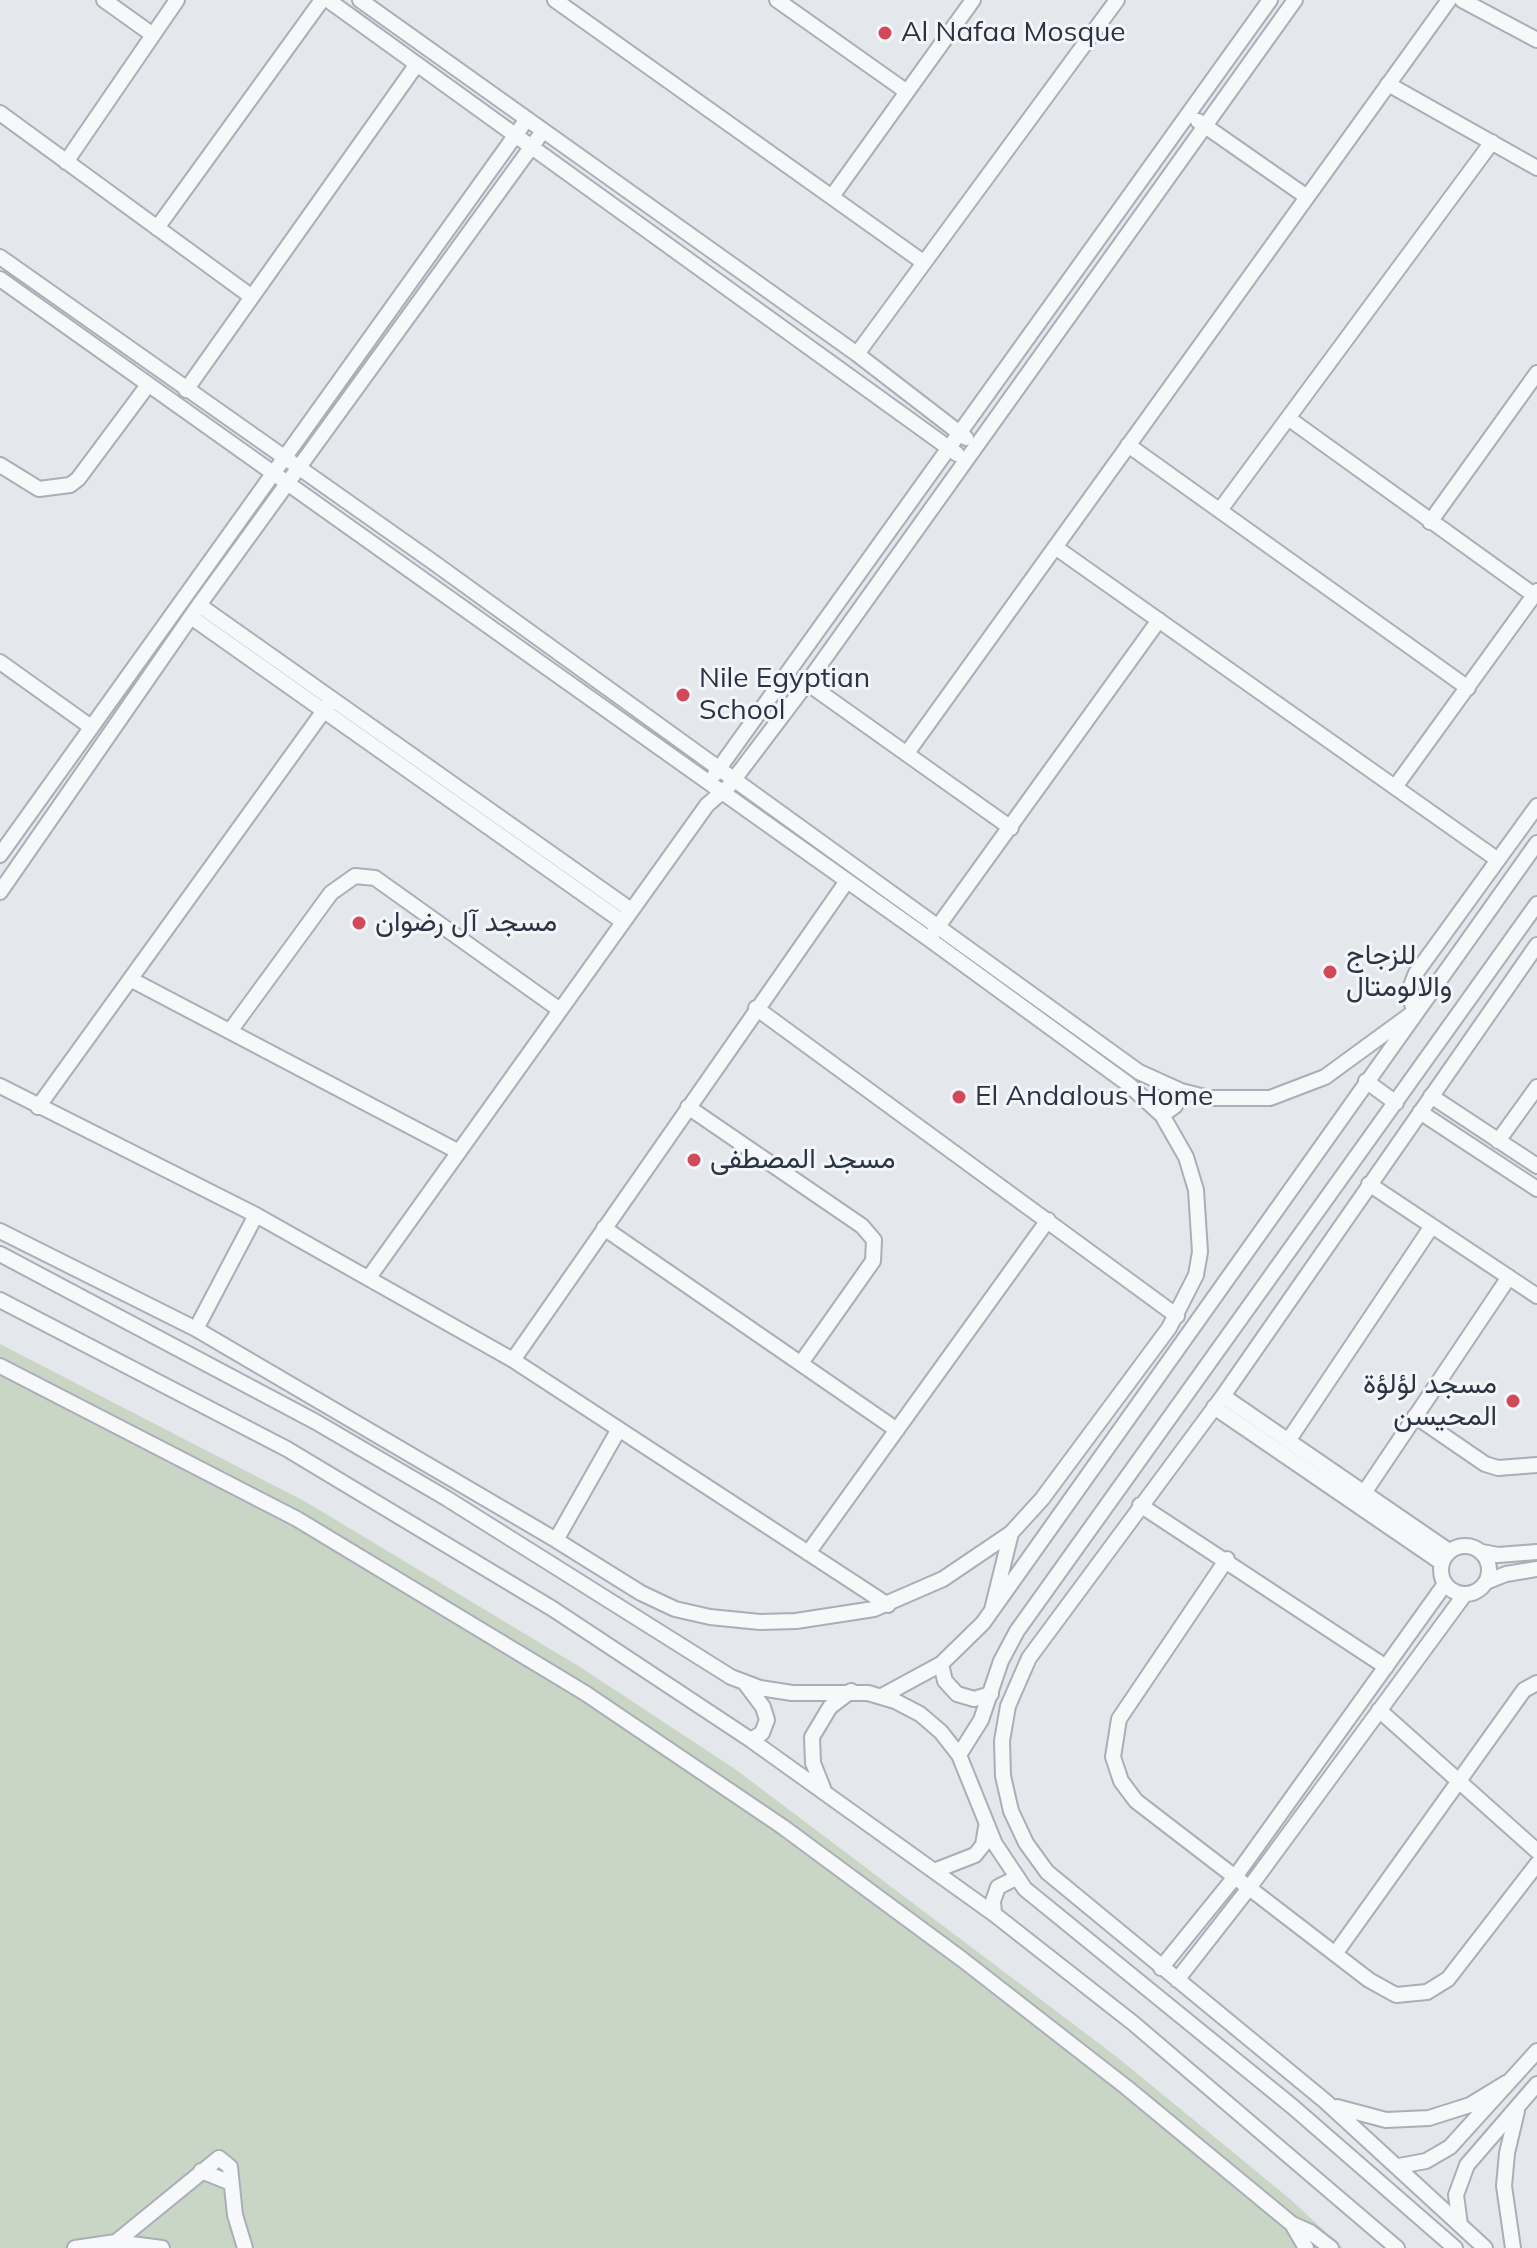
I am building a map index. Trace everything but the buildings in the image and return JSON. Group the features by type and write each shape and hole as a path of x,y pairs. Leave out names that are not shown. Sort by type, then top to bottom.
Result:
{"street":[{"path":"104,0 153,35"},
{"path":"66,162 177,0"},
{"path":"157,228 325,0 965,459"},
{"path":"360,0 857,354 976,445"},
{"path":"555,0 923,262"},
{"path":"777,0 907,92"},
{"path":"833,195 973,0"},
{"path":"857,354 1117,0"},
{"path":"370,1276 707,805 716,788 718,768 1270,0"},
{"path":"716,788 734,780 807,683 1295,0"},
{"path":"907,753 1449,0"},
{"path":"1462,0 1537,40"},
{"path":"186,390 417,64"},
{"path":"1388,84 1537,168"},
{"path":"0,113 252,297"},
{"path":"1188,114 1307,197"},
{"path":"0,855 527,119"},
{"path":"0,892 195,611 291,483 543,131"},
{"path":"1220,510 1492,142"},
{"path":"0,257 718,768 1128,1084 1162,1115 1186,1157 1200,1216 1196,1275 1177,1316 1042,1499 1011,1533 943,1579 888,1605 796,1621 710,1617 675,1609 641,1593 196,1329 0,1231"},
{"path":"0,279 847,881 933,933 1124,1062 1181,1091 1239,1101 1270,1098 1301,1089 1347,1063 1414,1012"},
{"path":"1430,522 1537,373"},
{"path":"0,465 39,489 70,485 78,479 148,385"},
{"path":"1288,418 1430,522 1536,593 1395,787"},
{"path":"1128,445 1468,688"},
{"path":"1055,547 1498,860"},
{"path":"195,611 627,916"},
{"path":"933,933 1159,620"},
{"path":"0,662 91,727"},
{"path":"807,683 1011,828"},
{"path":"38,1107 328,704"},
{"path":"58,773 75,784"},
{"path":"1414,1012 1410,998 1412,979 1537,806"},
{"path":"882,1696 941,1664 964,1645 992,1610 1537,843"},
{"path":"230,1031 331,893 355,876 375,878 560,1010"},
{"path":"513,1360 847,881"},
{"path":"1475,891 1493,904"},
{"path":"959,1755 981,1720 1001,1661 1017,1631 1537,904"},
{"path":"1485,2248 1325,2101 1059,1885 1036,1858 1011,1811 1002,1758 1008,1706 1025,1665 1218,1402 1431,1096 1532,961 1537,942 1519,930"},
{"path":"1508,946 1532,961"},
{"path":"132,980 459,1152"},
{"path":"756,1008 1177,1316"},
{"path":"1366,1081 1396,1103"},
{"path":"0,1086 370,1276 513,1360 888,1605"},
{"path":"1498,1141 1537,1087"},
{"path":"1162,1115 1175,1106 1181,1091"},
{"path":"1431,1096 1537,1166"},
{"path":"688,1107 862,1226 874,1240 873,1261 801,1363"},
{"path":"1420,1112 1537,1189"},
{"path":"1369,1184 1537,1296"},
{"path":"196,1329 256,1215"},
{"path":"808,1553 1048,1220"},
{"path":"1288,1441 1432,1226"},
{"path":"604,1228 897,1430"},
{"path":"0,1254 316,1422 446,1498 717,1670 745,1683 792,1693 852,1691 882,1696 908,1707 931,1722 959,1755 986,1826 1016,1878 1293,2107 1455,2248"},
{"path":"1364,1493 1509,1277"},
{"path":"0,1300 287,1449 553,1609 751,1740 994,1914 1145,2032 1397,2248"},
{"path":"0,1366 297,1519 585,1693 783,1827 963,1960 1126,2087 1292,2224 1310,2232 1331,2248"},
{"path":"1218,1402 1288,1441 1364,1493 1446,1557"},
{"path":"1218,1402 1446,1557"},
{"path":"1415,1416 1491,1467 1537,1465"},
{"path":"556,1540 619,1429"},
{"path":"1140,1505 1227,1559 1383,1672 1395,1687"},
{"path":"992,1610 1011,1533"},
{"path":"1446,1557 1464,1545 1498,1555 1537,1552"},
{"path":"1482,1552 1488,1563 1486,1582"},
{"path":"1161,1968 1235,1877 1445,1584 1446,1557"},
{"path":"1227,1559 1119,1719 1113,1744 1116,1769 1128,1792 1335,1954 1382,1989 1396,1995 1427,1992 1448,1979 1537,1864"},
{"path":"1177,1980 1249,1888 1465,1594 1477,1591 1486,1582 1506,1574 1537,1569"},
{"path":"1445,1584 1465,1594"},
{"path":"941,1664 945,1681 957,1694 974,1699 991,1694"},
{"path":"745,1683 763,1707 767,1720 762,1733 751,1740"},
{"path":"1335,1954 1524,1690 1537,1683"},
{"path":"825,1791 813,1763 812,1737 830,1707 852,1691"},
{"path":"1379,1710 1537,1851"},
{"path":"934,1871 975,1855 983,1845 986,1826"},
{"path":"994,1914 993,1901 998,1887 1016,1878"},
{"path":"1399,2166 1426,2161 1450,2147 1537,2051"},
{"path":"1325,2101 1344,2110 1386,2120 1429,2118 1470,2105 1506,2083"},
{"path":"1460,2226 1456,2195 1467,2165 1537,2084"},
{"path":"1513,2248 1506,2212 1505,2170 1520,2104"},
{"path":"1450,2147 1457,2159 1467,2165"},
{"path":"116,2242 201,2171 231,2183 245,2248"},
{"path":"1292,2224 1306,2248"},
{"path":"75,2248 116,2242 162,2248"}],"green space":[{"path":"0,1344 306,1502 580,1667 735,1769 1117,2057 1290,2199 1343,2248 0,2248"}],"place":[{"name":"Al Nafaa Mosque","path":"885,33"},
{"name":"Nile Egyptian School","path":"683,695"},
{"name":"مسجد آل رضوان","path":"359,923"},
{"name":"للزجاج والالومتال","path":"1330,972"},
{"name":"El Andalous Home","path":"959,1097"},
{"name":"مسجد المصطفى","path":"694,1160"},
{"name":"مسجد لؤلؤة المحيسن","path":"1513,1401"}]}
